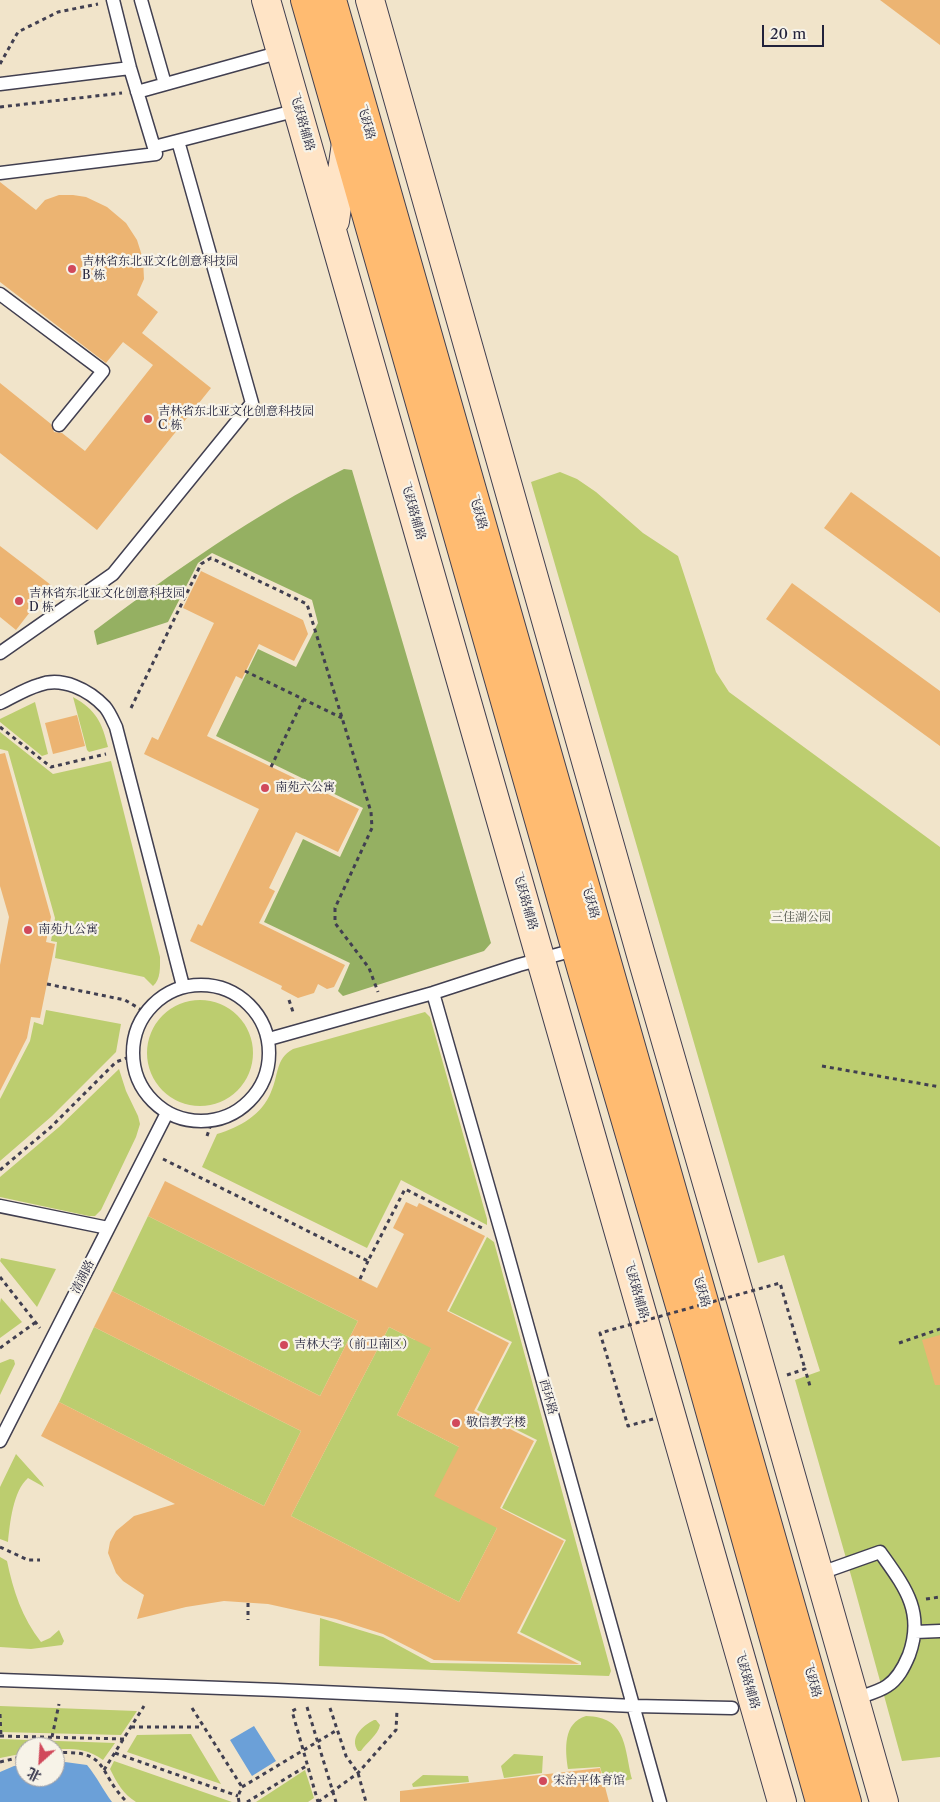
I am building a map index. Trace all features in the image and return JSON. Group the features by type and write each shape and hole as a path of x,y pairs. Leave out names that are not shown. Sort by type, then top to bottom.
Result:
{"main road":[{"name":"飞跃路","path":"306,0 576,949 692,1346 820,1802"},
{"name":"飞跃路","path":"332,0 847,1802"}],"street":[{"name":"飞跃路辅路","path":"266,0 782,1802"},
{"path":"370,0 635,936 746,1316 884,1802"},
{"path":"333,231 346,143"}],"lane":[{"path":"0,173 156,154 130,68 113,0"},
{"path":"141,0 165,84"},
{"path":"137,92 281,52"},
{"path":"0,84 130,68"},
{"path":"154,147 298,110"},
{"path":"0,653 113,574 252,403 178,141"},
{"path":"0,294 104,371 59,425"},
{"path":"0,702 39,684 56,681 74,686 92,695 106,708 116,727 183,986"},
{"path":"269,1039 433,994 541,959 602,942"},
{"path":"206,984 227,989 246,1001 261,1018 269,1039 270,1061 264,1082 251,1101 233,1114 212,1121 189,1121 167,1112 149,1098 137,1078 132,1056 135,1033 146,1012 162,996 183,986 206,984"},
{"name":"西环路","path":"433,994 660,1802"},
{"name":"清湖路","path":"0,1442 167,1112"},
{"path":"0,1206 108,1228"},
{"path":"818,1574 880,1552 904,1586 914,1614 915,1632 907,1661 898,1677 886,1686 854,1699"},
{"path":"915,1632 940,1631"},
{"path":"0,1680 634,1706 732,1708"}],"path":[{"path":"0,64 18,32 58,12 113,0"},
{"path":"0,107 137,92"},
{"path":"131,708 201,564 211,558 307,604 371,812 372,828 335,908 336,923 369,968 384,1007"},
{"path":"245,671 342,718"},
{"path":"271,767 303,699"},
{"path":"0,727 50,767 122,750"},
{"path":"47,984 125,1000 146,1012"},
{"path":"0,1170 51,1127 116,1062 132,1056"},
{"path":"822,1066 940,1087"},
{"path":"207,1136 212,1121"},
{"path":"163,1159 368,1261"},
{"path":"360,1279 405,1189 503,1238"},
{"path":"0,1277 43,1331"},
{"path":"653,1419 628,1426 600,1333 780,1283 810,1386"},
{"path":"0,1348 36,1322"},
{"path":"898,1343 940,1329"},
{"path":"784,1376 805,1369"},
{"path":"0,1547 28,1560 40,1560"},
{"path":"248,1603 248,1620"},
{"path":"0,1714 1,1736 52,1737 59,1704"},
{"path":"314,1705 306,1704 292,1711 318,1802 358,1773 396,1730 398,1708"},
{"path":"306,1704 336,1802"},
{"path":"104,1770 144,1706"},
{"path":"329,1706 346,1756 358,1773 366,1802"},
{"path":"192,1708 242,1787"},
{"path":"131,1727 204,1727"},
{"path":"239,1802 238,1796 242,1787 337,1730"},
{"path":"65,1737 124,1739"},
{"path":"65,1753 77,1752 89,1756 100,1763 117,1793 127,1802"},
{"path":"115,1753 238,1796"},
{"path":"0,1762 15,1758"},
{"path":"248,1802 308,1765"}],"green space":[{"path":"344,469 352,470 491,943 484,951 343,996 338,991 350,963 264,922 303,839 340,857 363,808 216,736 258,649 296,667 318,623 312,600 212,553 198,563 168,622 97,645 94,631 154,587 247,524"},
{"name":"三佳湖公园","path":"560,472 577,479 596,492 643,533 678,556 716,672 729,692 940,847 940,1757 902,1761 795,1380 820,1371 784,1255 758,1263 531,482"},
{"path":"73,697 93,712 103,730 108,747 89,752 87,750"},
{"path":"35,702 48,754 42,756 0,722 0,719"},
{"path":"0,732 53,774 111,761 160,957 159,976 153,986 144,977 55,958 57,942 51,941 55,918 8,751 0,749"},
{"path":"200,1000 220,1004 238,1015 249,1033 253,1053 249,1073 238,1091 220,1102 200,1106 180,1102 162,1091 151,1073 147,1053 151,1033 162,1015 180,1004"},
{"path":"46,1010 121,1024 116,1052 52,1116 0,1161 0,1099 30,1041 34,1022 43,1025"},
{"path":"425,1012 430,1017 487,1219 487,1225 401,1180 367,1248 202,1167 217,1134 242,1124 262,1107 274,1086 280,1063 287,1053 293,1049"},
{"path":"119,1069 140,1124 136,1137 101,1210 95,1216 89,1216 0,1197 0,1177 59,1127"},
{"path":"148,1216 358,1321 320,1396 112,1291"},
{"path":"487,1237 494,1242 611,1671 609,1676 319,1666 320,1618 383,1637 431,1663 581,1665 581,1662 520,1632 566,1540 502,1508 537,1440 477,1410 512,1342 449,1311"},
{"path":"1,1258 56,1269 37,1307 0,1261"},
{"path":"1,1298 22,1322 0,1338 0,1303"},
{"path":"425,1321 441,1329 397,1415 459,1447 497,1528 459,1602 291,1516 389,1327 415,1340"},
{"path":"94,1327 301,1431 264,1506 59,1402"},
{"path":"10,1359 14,1360 15,1364 0,1395 0,1363"},
{"path":"16,1454 44,1487 28,1478 23,1484 13,1508 8,1542 0,1539 0,1487"},
{"path":"0,1557 7,1561 19,1603 34,1633 41,1642 50,1638 59,1630 64,1641 62,1645 31,1649 0,1647"},
{"path":"0,1706 137,1711 121,1735 0,1732"},
{"path":"586,1716 609,1722 616,1728 625,1745 632,1779 606,1786 600,1767 568,1769 566,1745 569,1731 578,1719"},
{"path":"374,1720 380,1725 379,1729 361,1751 358,1751 355,1742 358,1733"},
{"path":"191,1734 221,1784 127,1752 137,1735"},
{"path":"0,1739 15,1740 15,1755 0,1758"},
{"path":"65,1741 115,1743 103,1760 86,1751 65,1749"},
{"path":"514,1754 543,1756 542,1773 504,1778 501,1766"},
{"path":"114,1761 232,1802 136,1802 124,1792 110,1769"},
{"path":"305,1770 314,1798 308,1802 256,1802"},
{"path":"423,1775 468,1776 469,1782 413,1787 412,1784"}],"water":[{"path":"254,1726 276,1761 252,1776 230,1740"},
{"path":"65,1762 87,1765 112,1802 0,1802 0,1772 14,1766 15,1787 65,1787"}],"building":[{"path":"880,0 940,0 940,45"},
{"path":"0,182 36,210 45,200 59,195 73,195 86,197 107,207 126,223 137,240 143,259 144,279 137,295 158,312 142,333 211,388 97,530 0,453 0,383 51,424 54,432 62,433 85,451 153,365 123,342 106,363 0,282"},
{"path":"851,492 940,557 940,613 824,528"},
{"name":"吉林省东北亚文化创意科技园 D 栋","path":"0,546 51,585 16,630 0,617"},
{"name":"南苑六公寓","path":"201,571 303,620 308,634 294,661 259,644 242,679 236,676 207,736 359,809 338,852 296,832 269,888 275,891 259,923 345,965 334,987 327,989 318,984 314,993 298,998 281,989 282,986 190,941 198,924 202,926 259,809 144,754 152,737 158,740 214,623 183,608"},
{"path":"792,583 940,691 940,746 766,619"},
{"path":"77,715 85,746 53,754 45,723"},
{"name":"南苑九公寓","path":"5,753 51,917 46,942 55,944 40,1018 31,1017 27,1038 0,1091 0,965 9,917 0,886 0,754"},
{"name":"敬信教学楼","path":"165,1181 377,1288 404,1234 393,1228 406,1202 417,1207 419,1203 485,1236 447,1311 509,1343 474,1411 534,1441 500,1508 564,1541 517,1633 579,1664 434,1660 383,1634 336,1619 268,1604 224,1601 186,1607 137,1619 144,1595 123,1581 116,1573 108,1553 110,1542 116,1531 134,1516 175,1504 41,1436 59,1402 264,1506 301,1431 94,1327 112,1291 320,1396 358,1321 148,1216","holes":["389,1327 431,1348 397,1415 459,1447 434,1496 497,1528 459,1602 291,1516"]},
{"path":"940,1335 940,1385 935,1385 922,1340"},
{"name":"宋治平体育馆","path":"600,1768 609,1802 400,1802 400,1791"}],"place":[{"name":"吉林省东北亚文化创意科技园 B 栋","path":"72,269"},
{"name":"吉林省东北亚文化创意科技园 C 栋","path":"148,419"},
{"name":"吉林省东北亚文化创意科技园 D 栋","path":"19,601"},
{"name":"南苑六公寓","path":"265,788"},
{"name":"南苑九公寓","path":"28,930"},
{"name":"吉林大学（前卫南区）","path":"284,1345"},
{"name":"敬信教学楼","path":"456,1423"},
{"name":"宋治平体育馆","path":"543,1781"}]}
